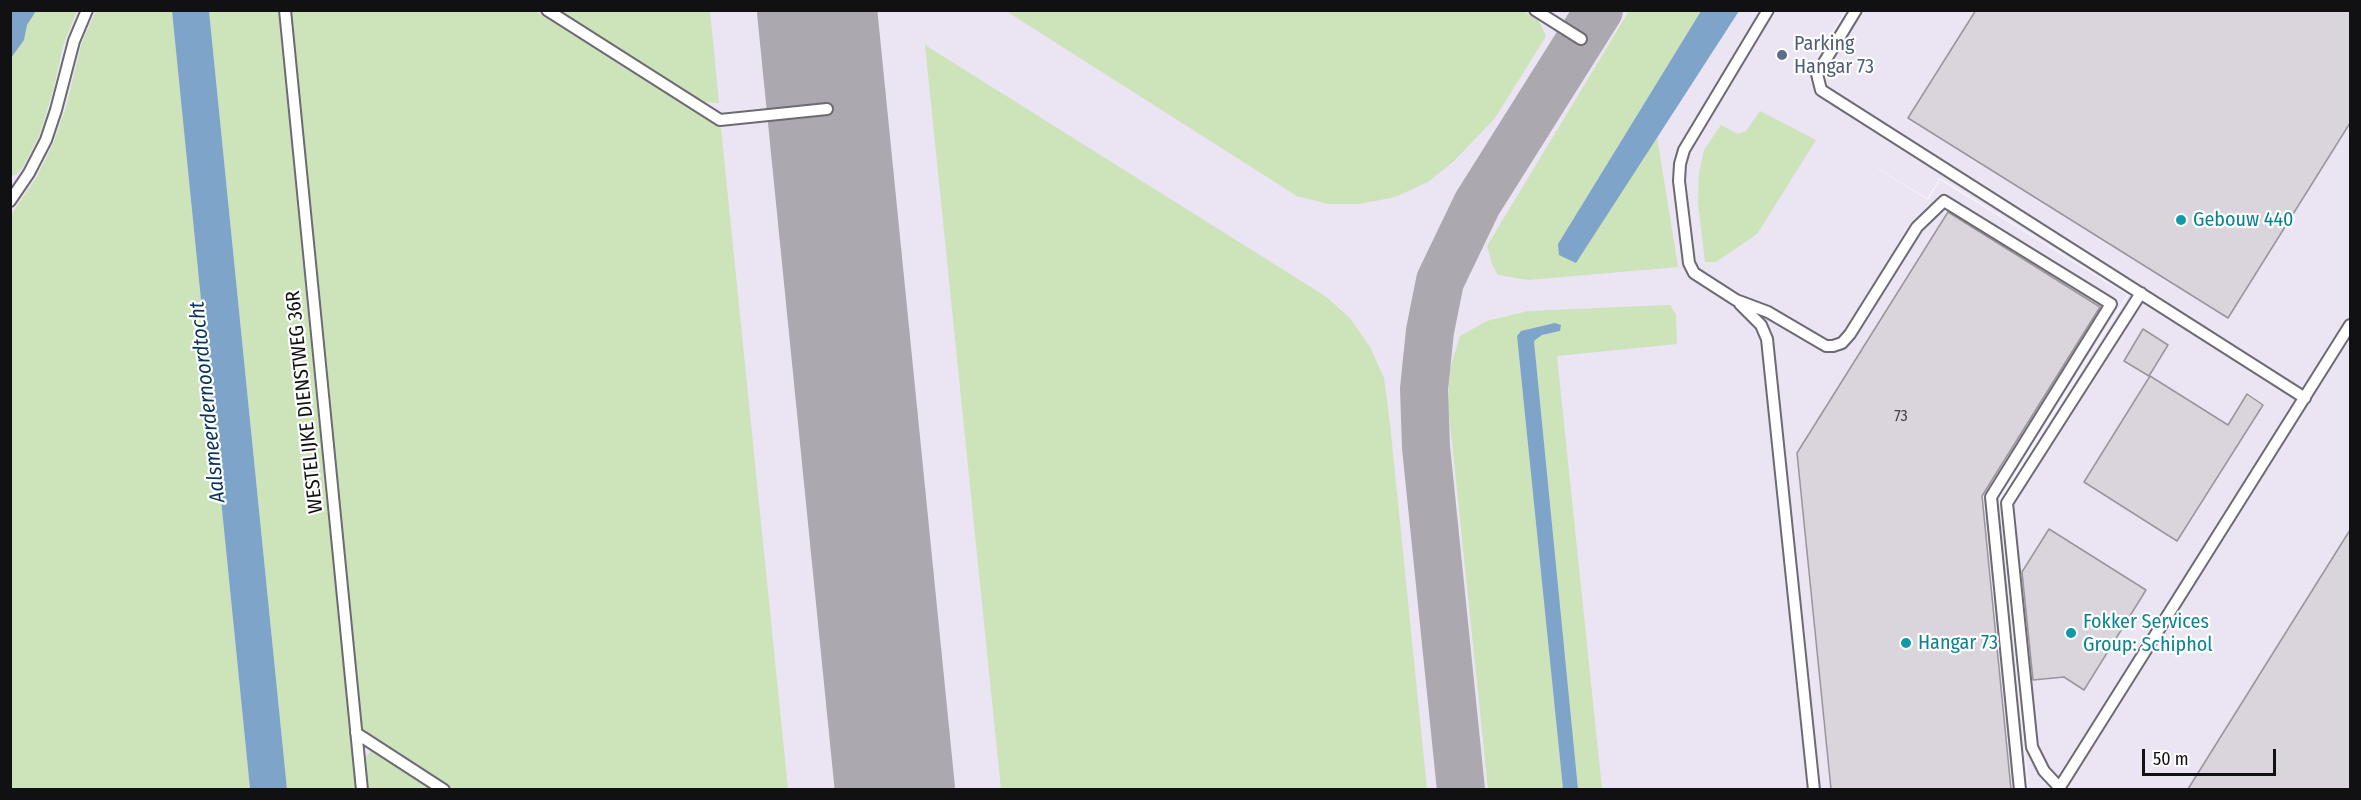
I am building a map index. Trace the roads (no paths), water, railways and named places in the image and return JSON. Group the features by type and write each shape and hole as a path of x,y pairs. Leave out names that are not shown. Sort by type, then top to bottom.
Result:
{"lane":[{"path":"11,199 35,162 49,131 74,41 87,10"},
{"name":"WESTELIJKE DIENSTWEG 36R","path":"285,10 362,789"},
{"path":"547,10 720,120 827,109"},
{"path":"1535,10 1581,39"},
{"path":"1768,10 1692,133 1680,164 1679,181 1689,263 1694,273 1736,300 1768,312 1826,346 1842,343 1917,227 1944,201 2110,304 1990,497 2020,789"},
{"path":"1856,10 1817,74 1821,90 2305,398"},
{"path":"2140,293 2007,503 2032,747 2044,771 2059,788 2350,325"},
{"path":"1736,300 1761,325 1767,339 1814,789"},
{"path":"356,733 444,789"}],"water":[{"path":"11,10 36,11 27,25 24,40 11,58"},
{"path":"172,11 209,11 287,789 250,789"},
{"path":"1701,11 1739,11 1576,263 1559,255 1558,244"},
{"path":"1555,323 1561,325 1560,331 1542,335 1534,341 1578,789 1563,789 1517,336 1521,331"}],"place":[{"name":"Parking Hangar 73","path":"1782,55"},
{"name":"Gebouw 440","path":"2181,220"},
{"name":"Fokker Services Group: Schiphol","path":"2071,633"},
{"name":"Hangar 73","path":"1906,643"}],"water label":[{"name":"Aalsmeerdernoordtocht","path":"208,402"}]}
